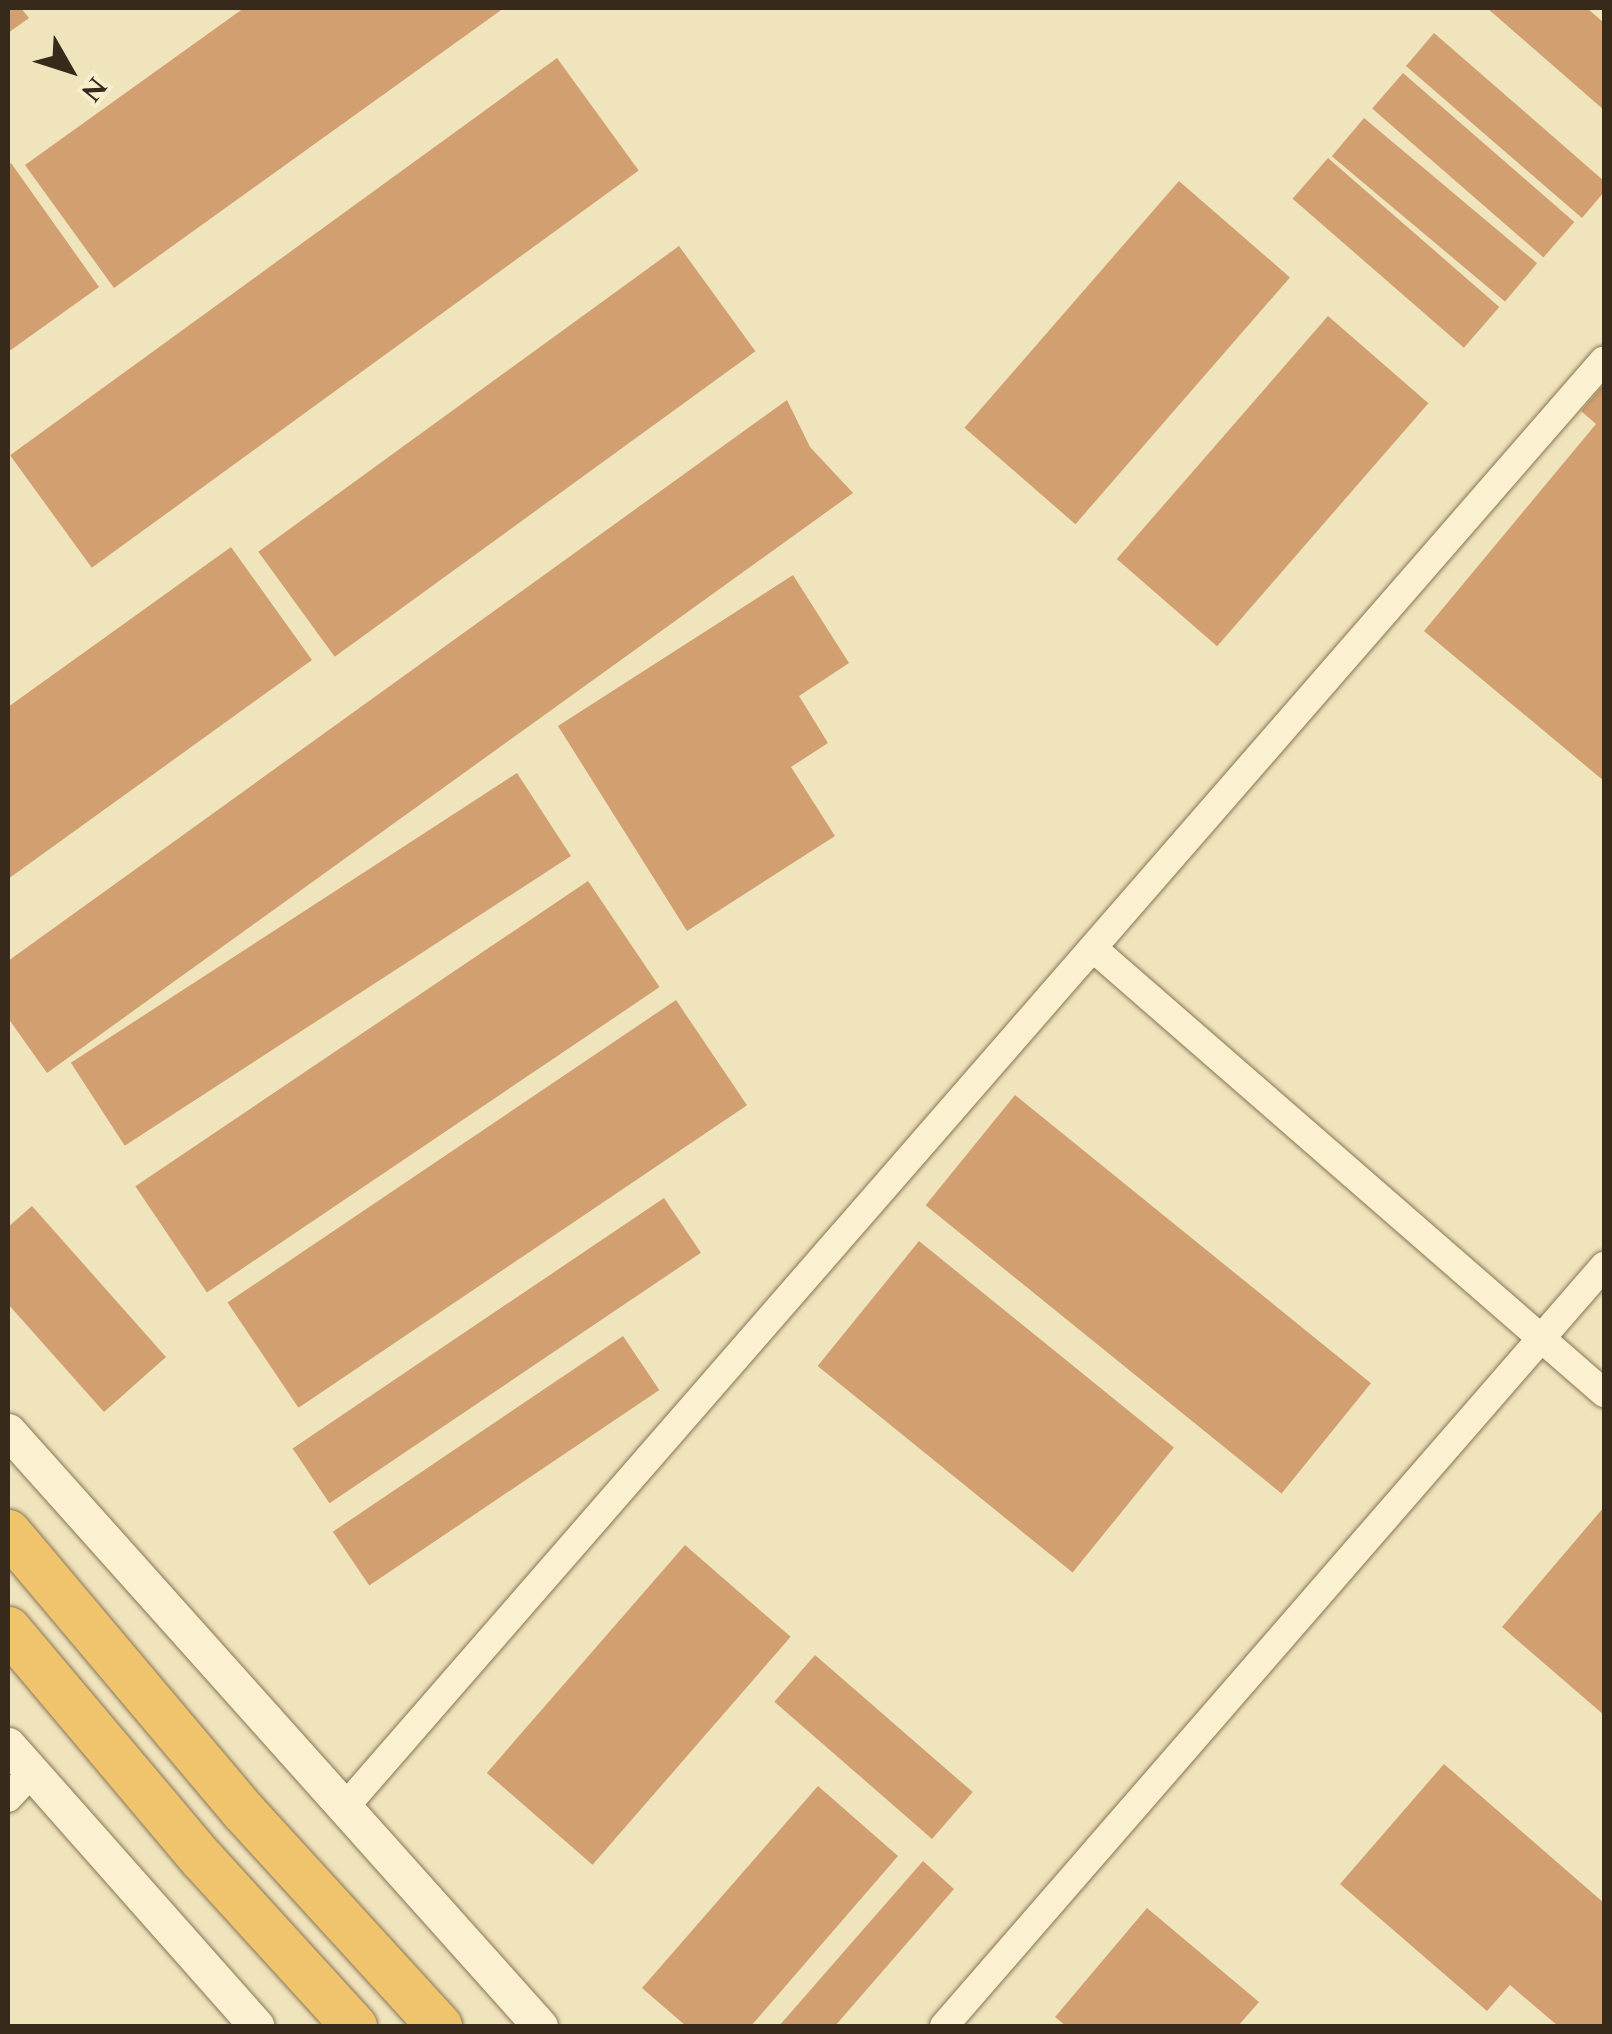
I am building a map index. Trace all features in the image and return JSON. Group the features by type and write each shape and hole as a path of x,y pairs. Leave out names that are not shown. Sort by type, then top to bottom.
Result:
{"highway":[{"path":"8,1532 243,1811 439,2026"},
{"path":"8,1628 202,1858 354,2026"}],"street":[{"path":"344,1808 1604,360"},
{"path":"1093,948 1604,1393"},
{"path":"944,2026 1604,1266"},
{"path":"8,1431 540,2026"},
{"path":"8,1745 257,2026"},
{"path":"8,1798 32,1772"}],"building":[{"path":"8,8 21,8 29,18 8,33"},
{"path":"244,8 504,8 114,288 25,165"},
{"path":"1487,8 1587,8 1604,23 1604,110"},
{"path":"1434,33 1604,181 1604,192 1582,218 1406,66"},
{"path":"557,58 639,170 92,568 10,455"},
{"path":"1403,73 1574,222 1543,257 1372,108"},
{"path":"1364,118 1537,263 1505,302 1332,156"},
{"path":"1328,158 1499,307 1464,348 1293,199"},
{"path":"11,163 99,287 8,352 8,166"},
{"path":"1179,181 1290,277 1075,524 964,428"},
{"path":"679,246 755,351 335,657 258,552"},
{"path":"1328,316 1428,403 1217,646 1117,559"},
{"path":"1604,384 1604,781 1424,631 1596,424 1581,411"},
{"path":"787,400 810,447 853,493 47,1073 8,1018 8,961"},
{"path":"231,547 312,660 8,879 8,707"},
{"path":"793,575 849,663 799,696 828,743 791,767 835,836 687,931 558,726"},
{"path":"517,773 571,856 125,1146 71,1063"},
{"path":"588,881 660,987 207,1292 135,1186"},
{"path":"676,1000 747,1105 299,1408 227,1303"},
{"path":"1015,1095 1371,1383 1282,1494 926,1205"},
{"path":"664,1198 701,1253 329,1503 293,1449"},
{"path":"32,1206 166,1357 104,1412 8,1304 8,1227"},
{"path":"919,1241 1174,1447 1073,1573 818,1366"},
{"path":"623,1336 659,1390 369,1586 333,1532"},
{"path":"1604,1507 1604,1715 1502,1627"},
{"path":"685,1545 791,1637 593,1865 487,1773"},
{"path":"815,1655 973,1792 932,1839 774,1702"},
{"path":"1444,1764 1604,1903 1604,2026 1558,2026 1510,1985 1487,2011 1340,1884"},
{"path":"818,1786 898,1856 751,2026 686,2026 642,1988"},
{"path":"923,1861 954,1889 835,2026 779,2026"},
{"path":"1147,1908 1259,2002 1238,2026 1066,2026 1055,2017"}]}
